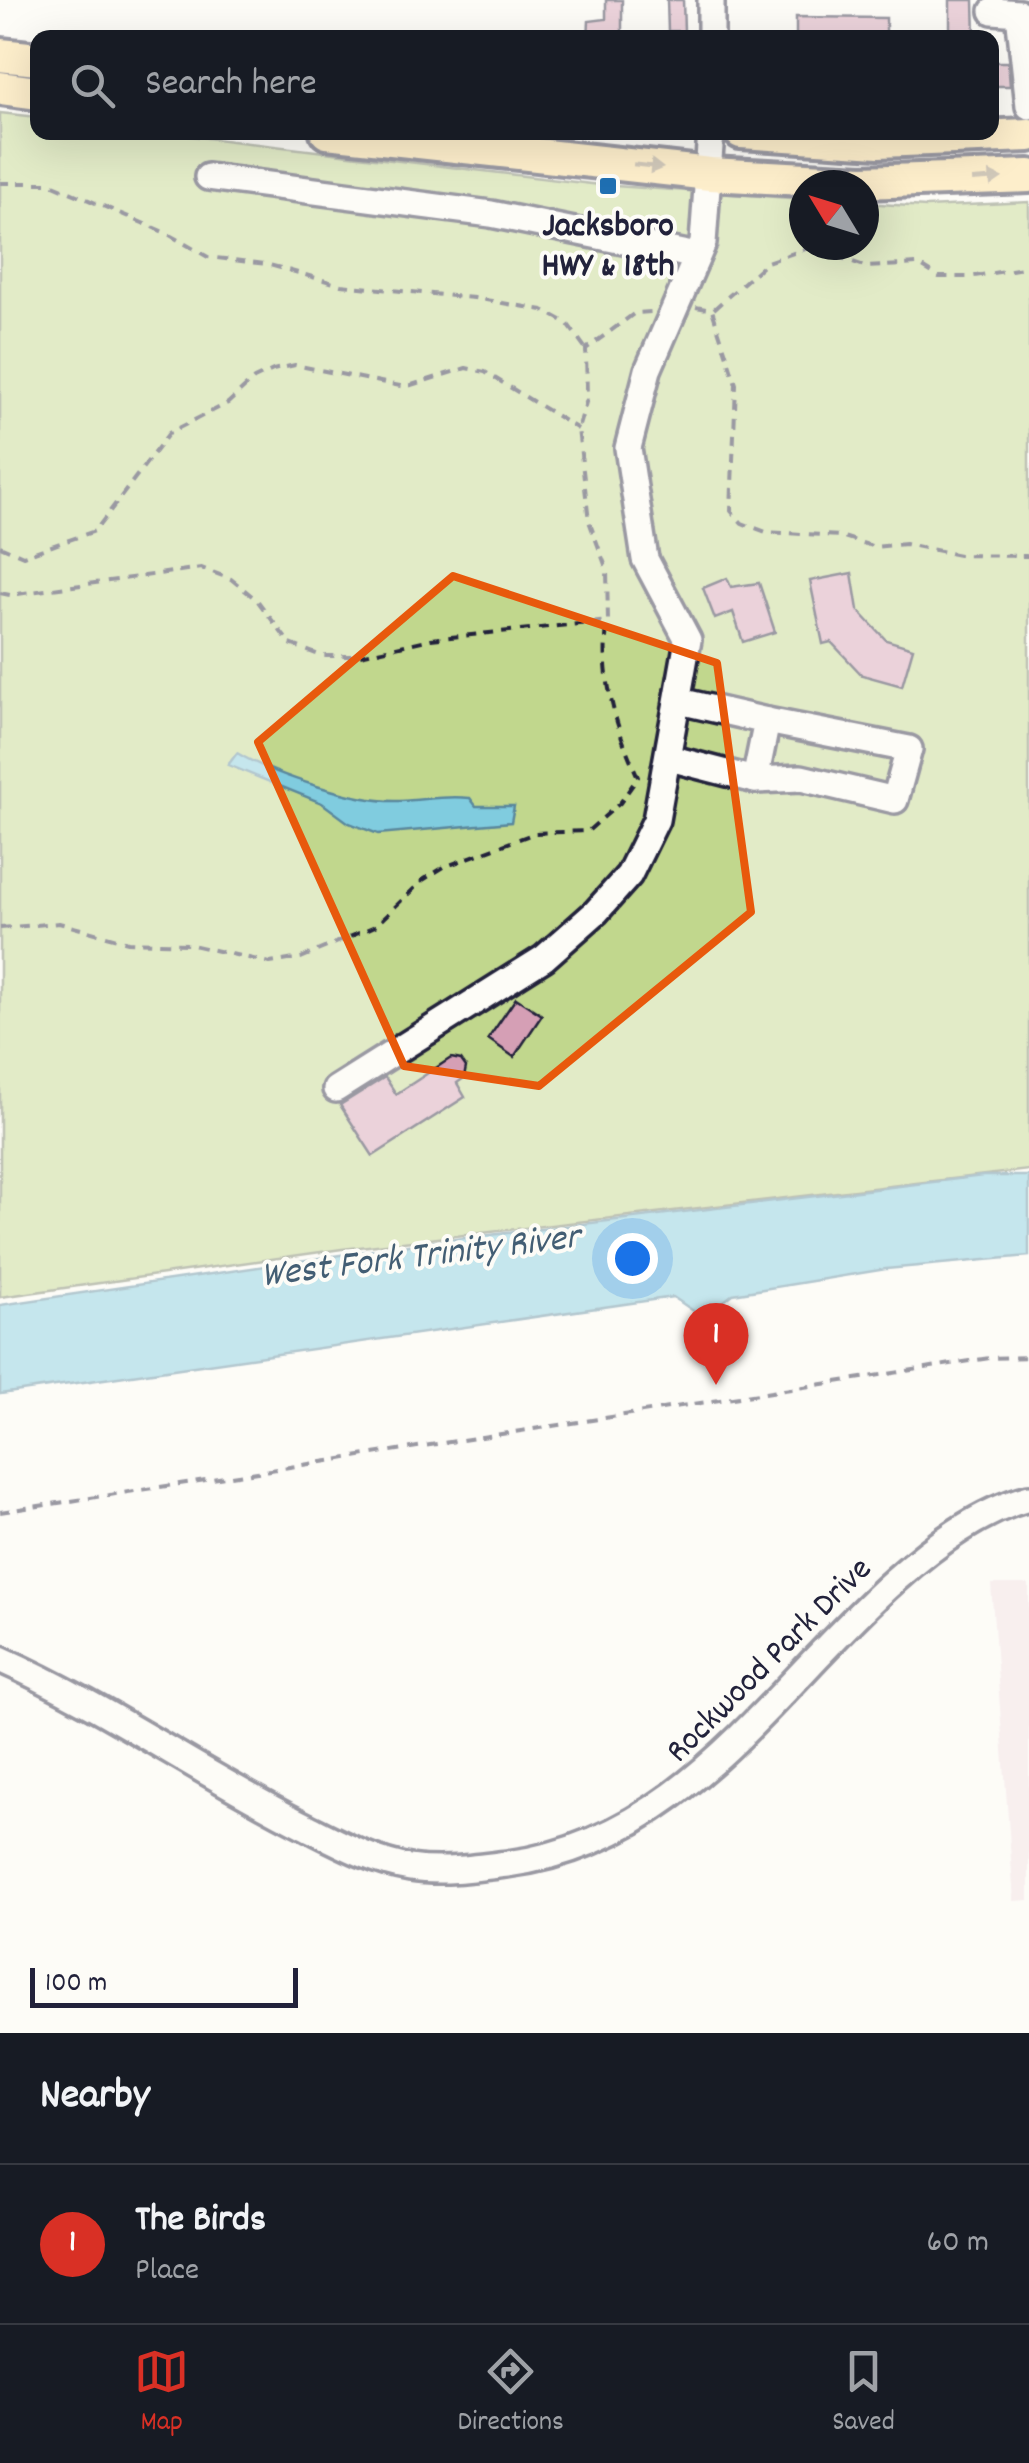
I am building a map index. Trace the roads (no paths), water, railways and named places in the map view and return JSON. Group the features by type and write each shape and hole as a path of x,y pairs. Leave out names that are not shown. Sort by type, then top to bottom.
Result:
{"main road":[{"path":"0,55 30,58"},
{"path":"0,88 30,92"},
{"path":"999,136 1029,135"},
{"path":"400,140 710,174 863,182 1029,176"},
{"path":"864,140 904,140"}],"street":[{"path":"711,0 711,30"},
{"path":"993,10 1019,13 1029,106"},
{"path":"336,1089 544,958 596,912 628,875 656,820 657,793 669,758 688,640 644,559 628,448 648,370 703,243 711,140"},
{"path":"208,177 491,214 697,256"},
{"path":"669,758 755,780 801,778 895,800 909,749 679,700"},
{"path":"755,780 767,720"},
{"name":"Rockwood Park Drive","path":"0,1659 60,1685 239,1793 352,1849 409,1868 460,1870 544,1859 587,1845 672,1798 708,1771 848,1621 925,1553 991,1512 1029,1498"}],"water":[{"path":"237,753 294,778 362,797 400,801 461,797 470,798 476,806 514,806 511,822 378,834 349,823 322,803 228,765"},
{"name":"West Fork Trinity River","path":"983,1176 1029,1176 1029,1256 886,1269 733,1294 709,1313 695,1312 673,1297 0,1394 0,1305 415,1244"}],"place":[{"name":"Jacksboro HWY & 18th","path":"608,186"},
{"name":"The Birds","path":"716,1385"}]}
